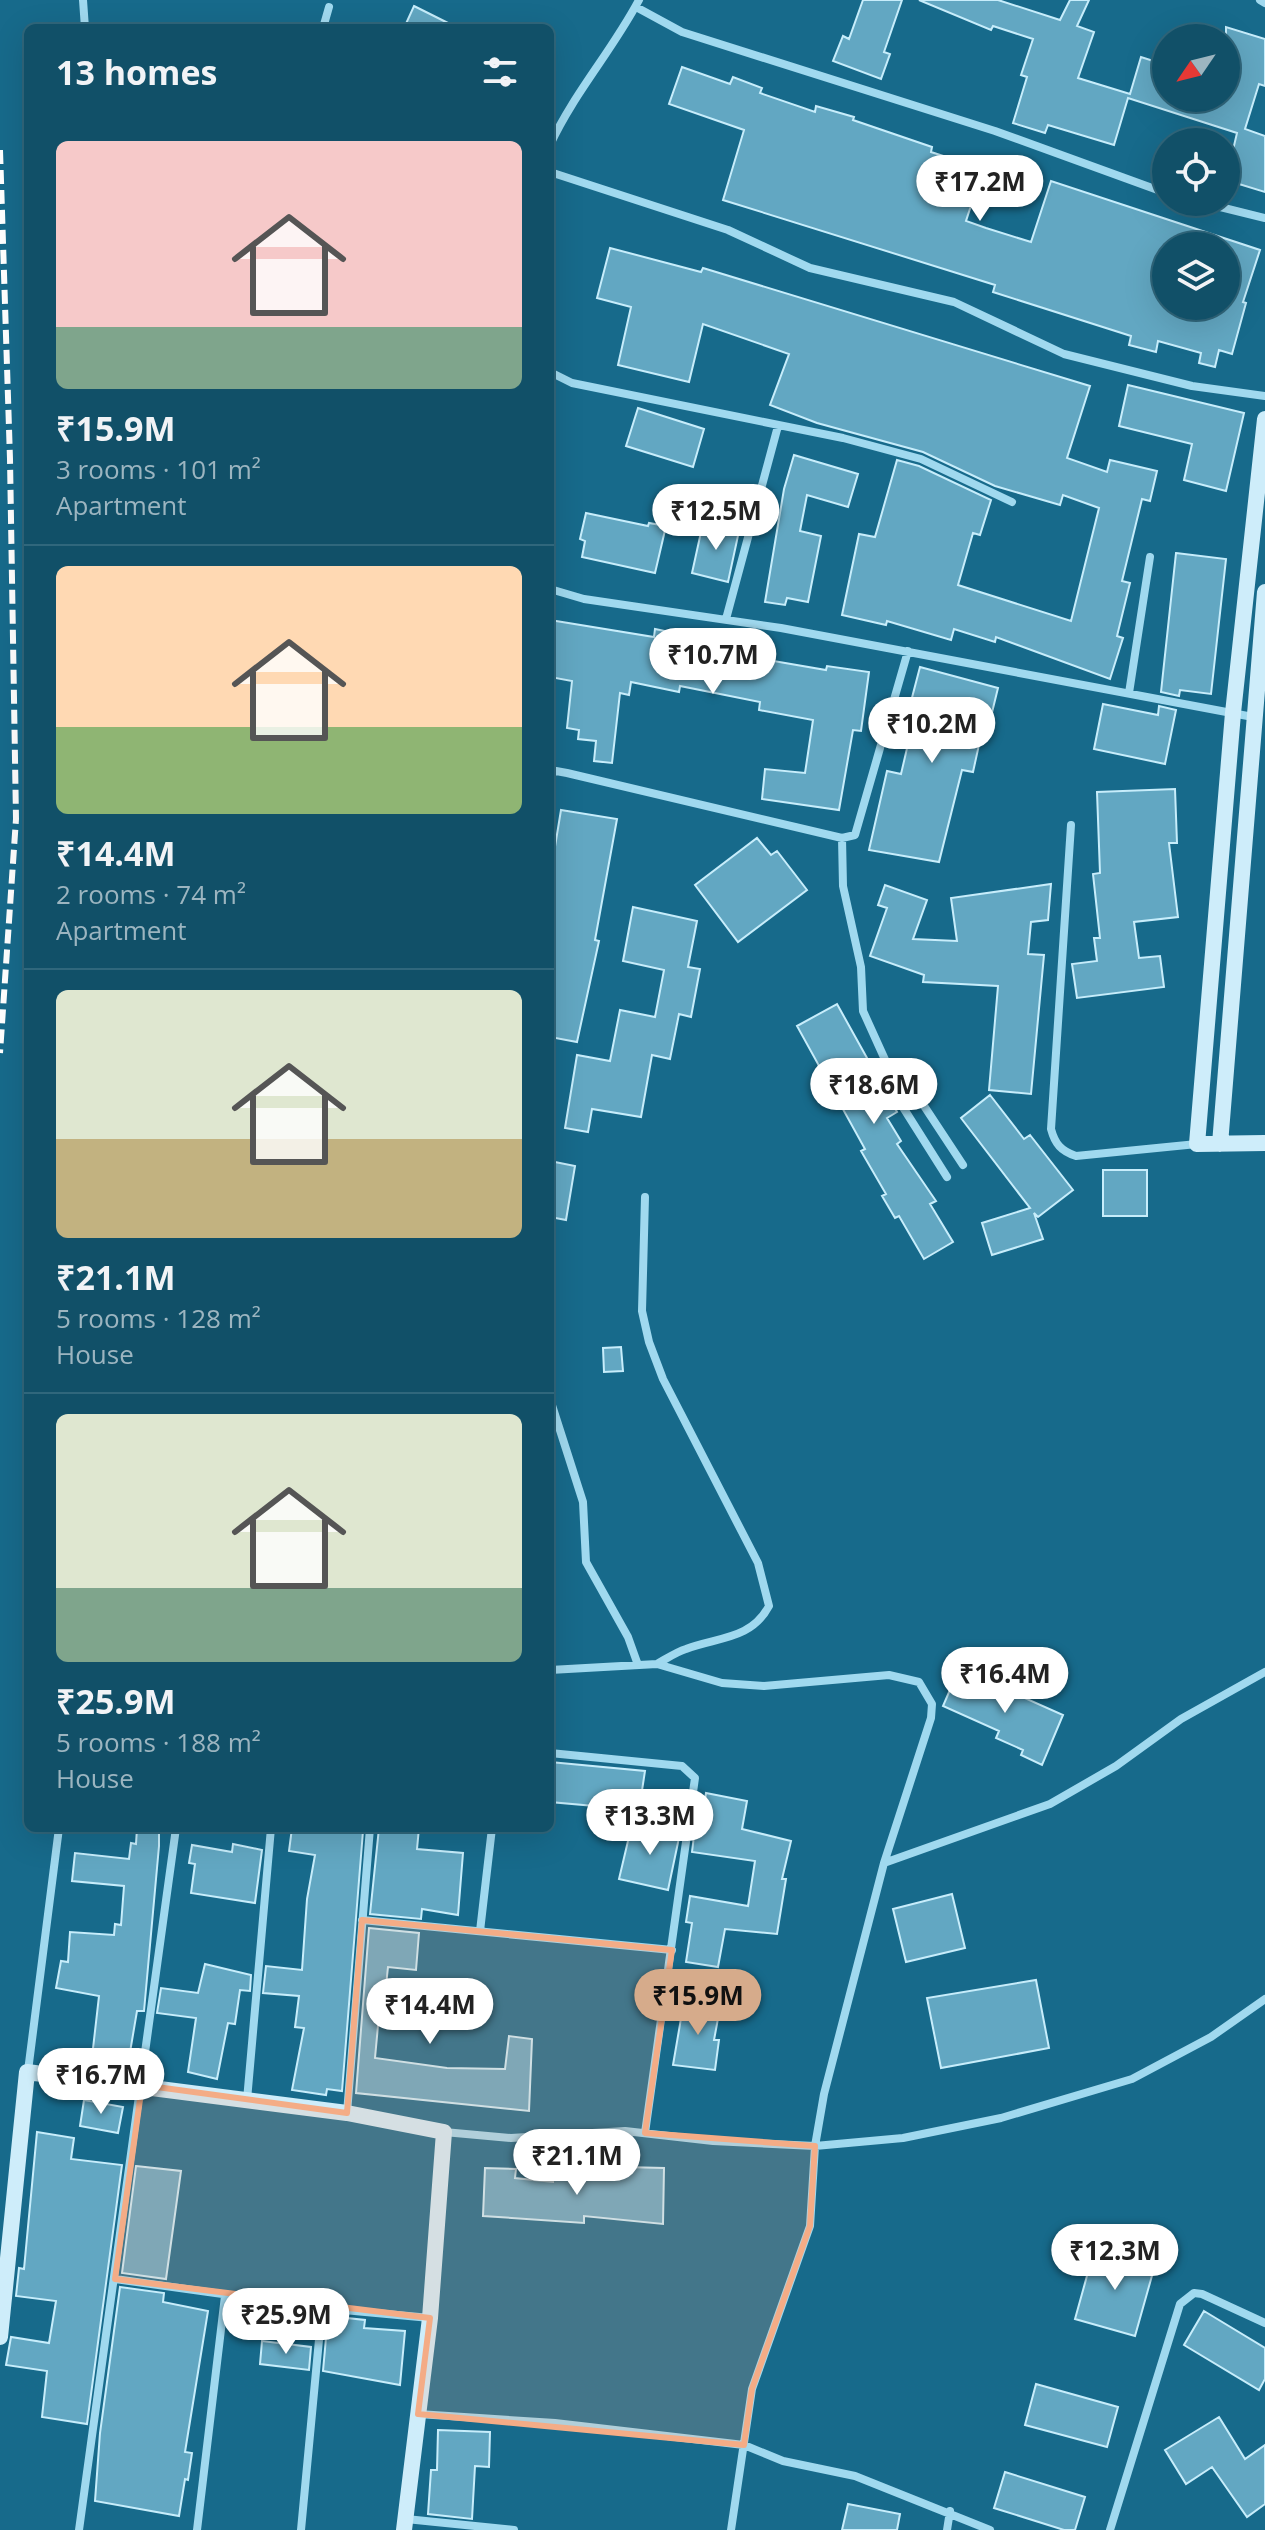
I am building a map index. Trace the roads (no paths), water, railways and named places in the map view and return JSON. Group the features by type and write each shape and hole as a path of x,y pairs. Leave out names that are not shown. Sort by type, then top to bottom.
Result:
{"street":[{"path":"83,0 85,24"},
{"path":"554,136 568,106 619,38 638,4 682,32 981,126 1152,188"},
{"path":"324,24 329,7"},
{"path":"554,173 728,230 810,268 954,302 1064,354 1192,386 1265,396"},
{"path":"1240,212 1265,218"},
{"path":"554,374 572,383 843,438 921,459 1012,502"},
{"path":"1197,1144 1233,713 1265,419"},
{"path":"726,619 778,426"},
{"path":"1129,693 1150,557"},
{"path":"554,590 584,599 726,619 908,651 1253,717"},
{"path":"1220,1144 1265,592"},
{"path":"554,772 842,838 855,835 862,821 908,651"},
{"path":"1071,825 1051,1129 1054,1141 1065,1152 1076,1156 1197,1144 1265,1143"},
{"path":"842,838 843,886 861,967 863,1011 887,1064 887,1082 947,1177"},
{"path":"1210,992 1230,994"},
{"path":"887,1064 903,1074 963,1165"},
{"path":"645,1197 642,1311 649,1342 663,1379 758,1563 769,1606 763,1617 747,1631 685,1649 657,1664"},
{"path":"554,1411 583,1502 586,1562 624,1629 638,1665"},
{"path":"554,1670 657,1664 722,1683 750,1685 799,1685 889,1675 919,1682 932,1704 931,1718 884,1863 839,2025 815,2146 810,2226 772,2322 752,2389 731,2530"},
{"path":"884,1863 1050,1804 1116,1766 1181,1719 1265,1672"},
{"path":"554,1753 682,1766 695,1778 645,2133"},
{"path":"0,2337 27,2072 58,1832"},
{"path":"79,2530 175,1832"},
{"path":"247,2100 271,1832"},
{"path":"347,2113 370,1832"},
{"path":"480,1931 492,1832"},
{"path":"362,1920 672,1950"},
{"path":"27,2072 347,2113 444,2132 511,2138 625,2131 815,2146 903,2138 1001,2118 1132,2079 1211,2037 1265,1999"},
{"path":"444,2132 430,2318 405,2525 514,2530"},
{"path":"115,2279 225,2296 430,2318"},
{"path":"1110,2530 1180,2304 1194,2293 1202,2294 1265,2323"},
{"path":"197,2530 225,2296"},
{"path":"301,2530 322,2308"},
{"path":"418,2414 555,2423 744,2445 783,2461 855,2476 950,2511 990,2530"},
{"path":"947,2530 950,2511"}],"railway":[{"path":"0,150 10,459 16,819 0,1053"}]}
